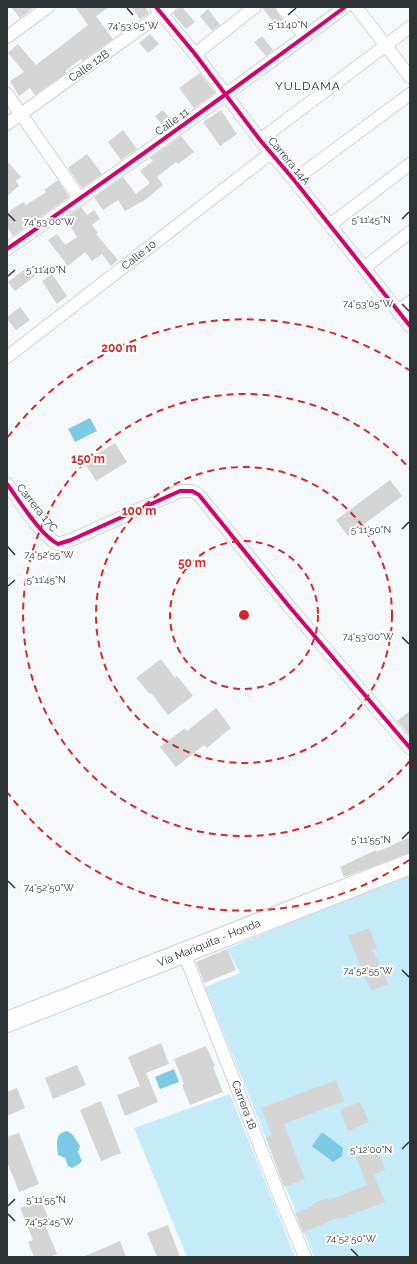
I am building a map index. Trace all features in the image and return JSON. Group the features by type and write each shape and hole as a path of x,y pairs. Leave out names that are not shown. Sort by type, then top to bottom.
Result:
{"highway":[{"name":"Vía Mariquita - Honda","path":"7,1022 410,864"}],"street":[{"path":"7,37 48,7"},
{"path":"195,54 255,7"},
{"path":"282,7 305,37"},
{"name":"Calle 11","path":"7,249 80,199 345,7"},
{"path":"356,7 410,77"},
{"name":"Carrera 14A","path":"163,9 225,95 260,140 294,180 410,326"},
{"name":"Calle 12B","path":"7,124 163,9"},
{"path":"260,140 410,27"},
{"path":"7,94 80,199"},
{"path":"294,180 410,94"},
{"name":"Calle 10","path":"7,357 271,153"},
{"path":"330,225 408,169"},
{"path":"364,268 410,232"},
{"path":"398,311 410,302"},
{"name":"Carrera 17C","path":"7,484 44,533 53,542 58,544 72,540 180,491 192,491 199,495 220,519 288,605 410,748"},
{"name":"Carrera 18","path":"184,953 281,1200 305,1257"}],"shaded area":[{"path":"410,872 410,1257 314,1257 205,987 240,973 227,949"},
{"path":"230,1094 295,1257 187,1257 134,1128"}],"water":[{"path":"90,418 97,431 75,442 68,429"},
{"path":"174,1069 179,1082 160,1089 155,1077"},
{"path":"67,1131 72,1134 80,1146 78,1152 82,1161 72,1168 68,1166 65,1158 58,1155 58,1137 63,1132"},
{"path":"322,1132 343,1148 342,1156 333,1162 312,1146"}],"building":[{"path":"11,7 34,7 20,18"},
{"path":"75,7 109,7 96,16 113,39 82,61 81,59 65,71 66,73 35,95 30,88 19,96 10,81 24,72 8,53 18,44 36,65 88,25"},
{"path":"131,7 145,7 149,13 140,19"},
{"path":"179,7 182,7 195,22 186,29 173,14"},
{"path":"262,7 274,7 283,20 276,26"},
{"path":"208,9 220,25 212,31 200,16"},
{"path":"150,34 159,44 148,53 139,43"},
{"path":"262,36 273,50 266,56 254,42"},
{"path":"200,73 215,93 194,108 179,88"},
{"path":"163,110 173,123 165,129 155,116"},
{"path":"221,110 237,134 220,146 203,122"},
{"path":"123,130 137,149 121,160 108,142"},
{"path":"181,136 194,152 178,164 176,162 157,177 163,185 145,200 125,211 118,200 103,210 94,197 123,177 136,194 150,183 140,171 153,161 150,158"},
{"path":"87,154 102,174 82,188 68,168"},
{"path":"7,161 21,177 16,181 19,186 7,196"},
{"path":"58,180 69,197 13,236 7,227 7,213 23,202 26,205 46,192 44,190"},
{"path":"81,207 87,215 94,210 100,219 92,225 98,233 96,234 118,260 111,266 102,254 92,261 85,252 68,266 48,240 57,234 65,245 77,237 65,218"},
{"path":"28,267 35,276 15,291 8,282"},
{"path":"52,274 67,296 57,304 42,281"},
{"path":"20,307 30,320 16,330 7,317"},
{"path":"115,443 127,462 96,481 84,462"},
{"path":"390,480 402,496 348,536 336,520"},
{"path":"161,659 175,678 177,676 193,696 168,715 151,693 150,694 136,678"},
{"path":"216,708 231,728 207,748 204,745 176,767 160,747 185,728 187,731"},
{"path":"410,711 410,736 397,721"},
{"path":"410,837 410,853 344,877 340,867 376,850 377,852"},
{"path":"369,928 377,948 373,950 388,984 371,991 348,936"},
{"path":"227,949 236,970 204,983 196,962"},
{"path":"161,1043 169,1064 146,1073 158,1102 125,1116 117,1095 140,1086 128,1057"},
{"path":"206,1046 215,1066 213,1067 223,1092 190,1105 182,1085 184,1084 174,1059"},
{"path":"77,1065 86,1085 53,1099 45,1078"},
{"path":"336,1080 344,1101 284,1124 305,1179 284,1187 266,1138 272,1135 261,1108"},
{"path":"17,1088 25,1108 7,1116 7,1092"},
{"path":"101,1101 121,1153 101,1161 80,1110"},
{"path":"360,1102 369,1122 348,1131 340,1110"},
{"path":"19,1133 39,1184 19,1192 7,1162 7,1137"},
{"path":"377,1149 385,1170 374,1174 385,1202 340,1219 339,1217 303,1233 295,1213 313,1206 312,1204 328,1198 329,1200 367,1185 356,1157"},
{"path":"41,1200 49,1220 44,1222 57,1254 50,1257 34,1257 28,1242 33,1240 20,1208"},
{"path":"168,1225 180,1257 157,1257 147,1233"},
{"path":"120,1241 126,1257 83,1257"}],"cycle path":[{"path":"156,7 195,54 260,140 294,180 410,326"},
{"path":"7,249 177,130 345,7"},
{"path":"7,484 38,526 51,540 58,544 71,540 180,491 192,491 199,495 288,605 410,748"}],"district":[{"name":"YULDAMA","path":"308,86"}]}
